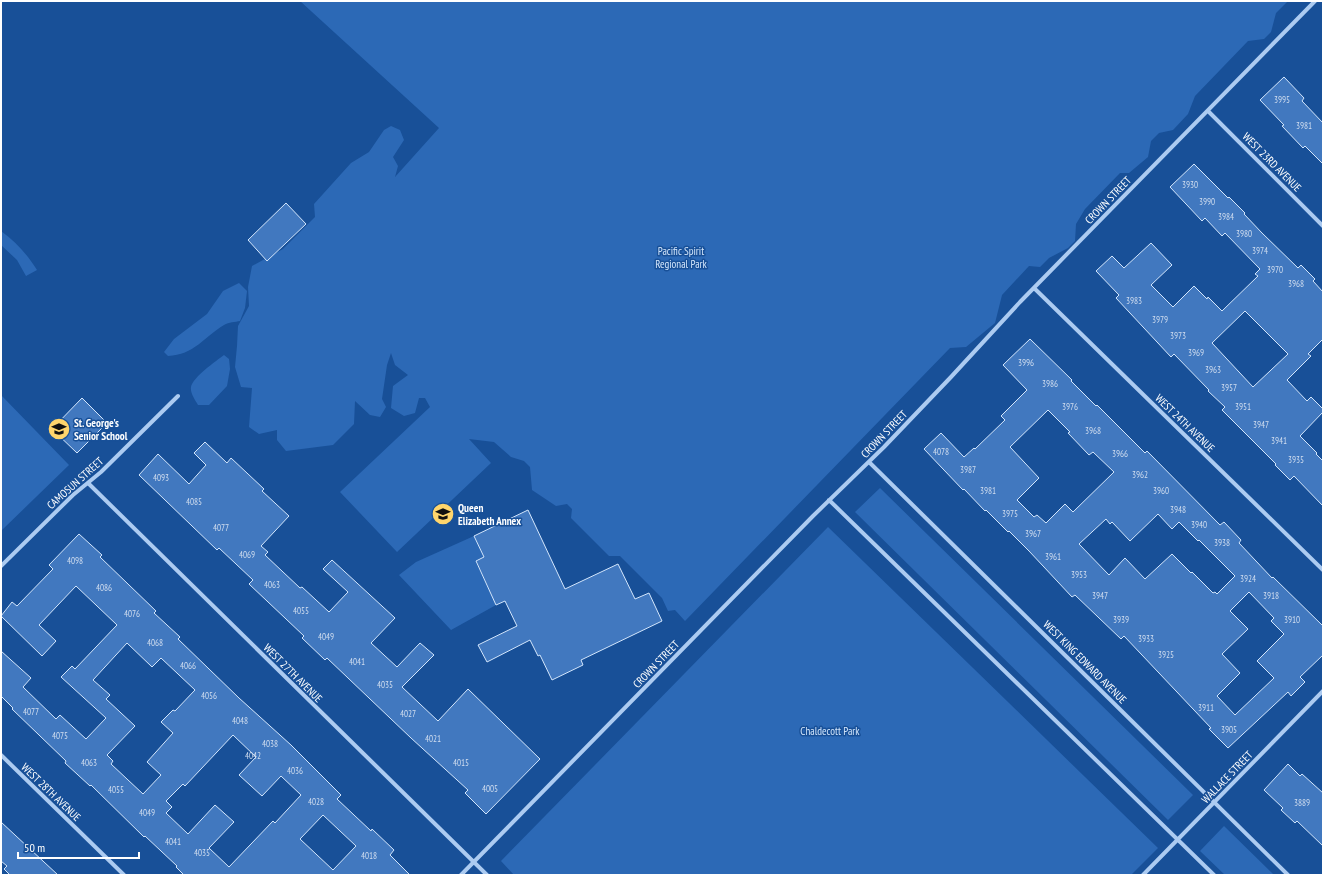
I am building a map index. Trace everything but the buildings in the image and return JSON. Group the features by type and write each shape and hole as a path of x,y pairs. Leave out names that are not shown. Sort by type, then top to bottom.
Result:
{"street":[{"name":"CROWN STREET","path":"461,875 869,462 947,382 1034,288 1316,1"},
{"name":"WEST 23RD AVENUE","path":"1208,111 1323,226"},
{"name":"WEST 24TH AVENUE","path":"1034,288 1323,570"},
{"name":"CAMOSUN STREET","path":"1,566 73,495 102,472 178,396"},
{"name":"WEST KING EDWARD AVENUE","path":"869,462 1288,875"},
{"name":"WEST 27TH AVENUE","path":"88,483 487,875"},
{"path":"830,500 1214,875"},
{"name":"WALLACE STREET","path":"1143,875 1323,691"},
{"name":"WEST 28TH AVENUE","path":"1,755 124,875"}],"green space":[{"name":"Pacific Spirit Regional Park","path":"300,1 1288,1 1276,13 1271,32 1264,39 1248,41 1195,96 1188,114 1173,130 1159,133 1151,141 1148,157 1129,173 1120,173 1085,209 1076,224 1075,241 1068,248 1049,258 1040,267 1029,266 1002,295 995,323 966,347 950,348 685,621 675,610 668,611 662,598 620,556 609,556 571,518 572,509 567,504 556,506 532,490 530,467 524,461 511,457 494,442 469,439 491,463 397,552 340,492 430,407 425,398 419,398 415,413 404,416 391,408 393,386 408,375 395,365 391,353 387,365 382,399 386,407 380,417 370,415 355,401 354,424 333,445 286,451 277,440 277,430 259,434 249,427 252,388 241,387 235,367 238,326 249,306 248,287 252,266 283,249 315,217 314,204 351,163 369,152 384,130 391,126 400,130 404,140 393,157 398,166 395,177 439,128"},
{"path":"1,231 12,239 37,270 26,276 17,260 1,245"},
{"path":"239,283 247,291 245,308 240,321 224,325 198,345 185,352 168,356 164,352 174,339 207,314 223,291"},
{"path":"224,355 229,359 230,369 227,386 209,405 198,405 191,392 193,383 205,370"},
{"path":"1,395 69,465 1,531"},
{"path":"880,488 1193,795 1168,820 855,512"},
{"name":"Chaldecott Park","path":"828,527 1158,848 1131,875 514,875 501,861"},
{"path":"474,536 484,557 476,562 496,605 451,630 399,575 416,562"},
{"path":"1224,826 1274,875 1225,875 1200,851"}],"place":[{"name":"St. George's Senior School","path":"59,429"},
{"name":"Queen Elizabeth Annex","path":"443,514"}]}
